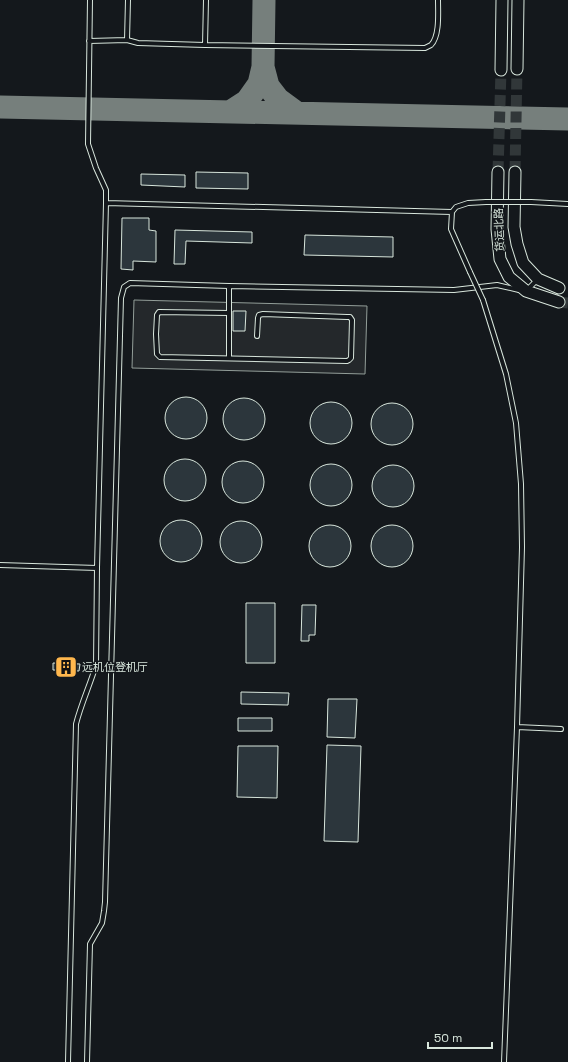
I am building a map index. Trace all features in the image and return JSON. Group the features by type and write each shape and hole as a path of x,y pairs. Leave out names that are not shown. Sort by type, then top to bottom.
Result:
{"main road":[{"path":"500,70 502,0"},
{"path":"517,69 518,0"},
{"name":"货运北路","path":"498,172 497,229 500,259 508,277 526,291 559,302"},
{"name":"货运北路","path":"515,172 514,227 517,244 523,263 538,279 559,288"}],"lane":[{"path":"68,1062 76,724 79,710 92,680 96,665 106,203 106,190 96,168 88,144 90,0"},
{"path":"127,40 128,0"},
{"path":"205,45 206,0"},
{"path":"90,40 127,40 138,43 205,45 425,48 431,45 438,27 438,0"},
{"path":"504,1062 517,727 522,548 521,484 516,423 506,374 483,300 451,229 452,212 456,207 486,202 568,204"},
{"path":"106,203 452,212"},
{"path":"87,1062 90,944 102,923 105,902 121,298 124,288 130,283 454,290 497,285 526,291 538,279"},
{"path":"229,358 230,286"},
{"path":"229,313 159,312 156,334 157,354 160,357 349,360 351,358 352,320 350,317 262,314 259,315 258,318 257,336"},
{"path":"0,565 97,568"},
{"path":"517,727 561,729"}],"shaded area":[{"path":"134,300 367,306 365,374 132,368"}],"building":[{"path":"196,172 248,173 248,189 196,188"},
{"path":"141,174 185,175 185,187 141,185"},
{"path":"122,218 149,218 149,230 156,231 156,262 133,261 133,270 121,269"},
{"path":"175,230 252,232 252,243 186,241 185,264 174,264"},
{"path":"305,235 393,237 393,257 304,255"},
{"path":"233,311 246,311 245,331 233,331"},
{"path":"182,397 190,397 201,403 207,414 207,422 201,433 190,439 182,439 171,433 165,422 165,414 171,403"},
{"path":"240,398 248,398 259,404 265,415 265,423 259,434 248,440 240,440 229,434 223,423 223,415 229,404"},
{"path":"327,402 335,402 346,408 352,419 352,427 346,438 335,444 327,444 316,438 310,427 310,419 316,408"},
{"path":"388,403 396,403 407,409 413,420 413,428 407,439 396,445 388,445 377,439 371,428 371,420 377,409"},
{"path":"181,459 189,459 200,465 206,476 206,484 200,495 189,501 181,501 170,495 164,484 164,476 170,465"},
{"path":"239,461 247,461 258,467 264,478 264,486 258,497 247,503 239,503 228,497 222,486 222,478 228,467"},
{"path":"327,464 335,464 346,470 352,481 352,489 346,500 335,506 327,506 316,500 310,489 310,481 316,470"},
{"path":"389,465 397,465 408,471 414,482 414,490 408,501 397,507 389,507 378,501 372,490 372,482 378,471"},
{"path":"177,520 185,520 196,526 202,537 202,545 196,556 185,562 177,562 166,556 160,545 160,537 166,526"},
{"path":"237,521 245,521 256,527 262,538 262,546 256,557 245,563 237,563 226,557 220,546 220,538 226,527"},
{"path":"326,525 334,525 345,531 351,542 351,550 345,561 334,567 326,567 315,561 309,550 309,542 315,531"},
{"path":"388,525 396,525 407,531 413,542 413,550 407,561 396,567 388,567 377,561 371,550 371,542 377,531"},
{"path":"246,603 275,603 275,663 246,663"},
{"path":"302,605 316,605 315,635 309,635 309,641 301,641"},
{"name":"远机位登机厅","path":"53,663 80,664 79,671 53,670"},
{"path":"241,692 289,693 288,705 241,704"},
{"path":"328,699 357,699 355,738 327,737"},
{"path":"238,718 272,718 272,731 238,731"},
{"path":"327,745 361,746 358,842 324,841"},
{"path":"238,746 278,746 277,798 237,797"}],"taxiway":[{"path":"230,112 247,101 259,84 263,67 264,0"},
{"path":"263,67 268,86 278,99 297,113"},
{"path":"0,107 568,119"}],"tunnel":[{"path":"515,172 517,69"},
{"path":"498,172 501,70"},
{"path":"559,302 568,303"}],"place":[{"name":"远机位登机厅","path":"66,667"}]}
